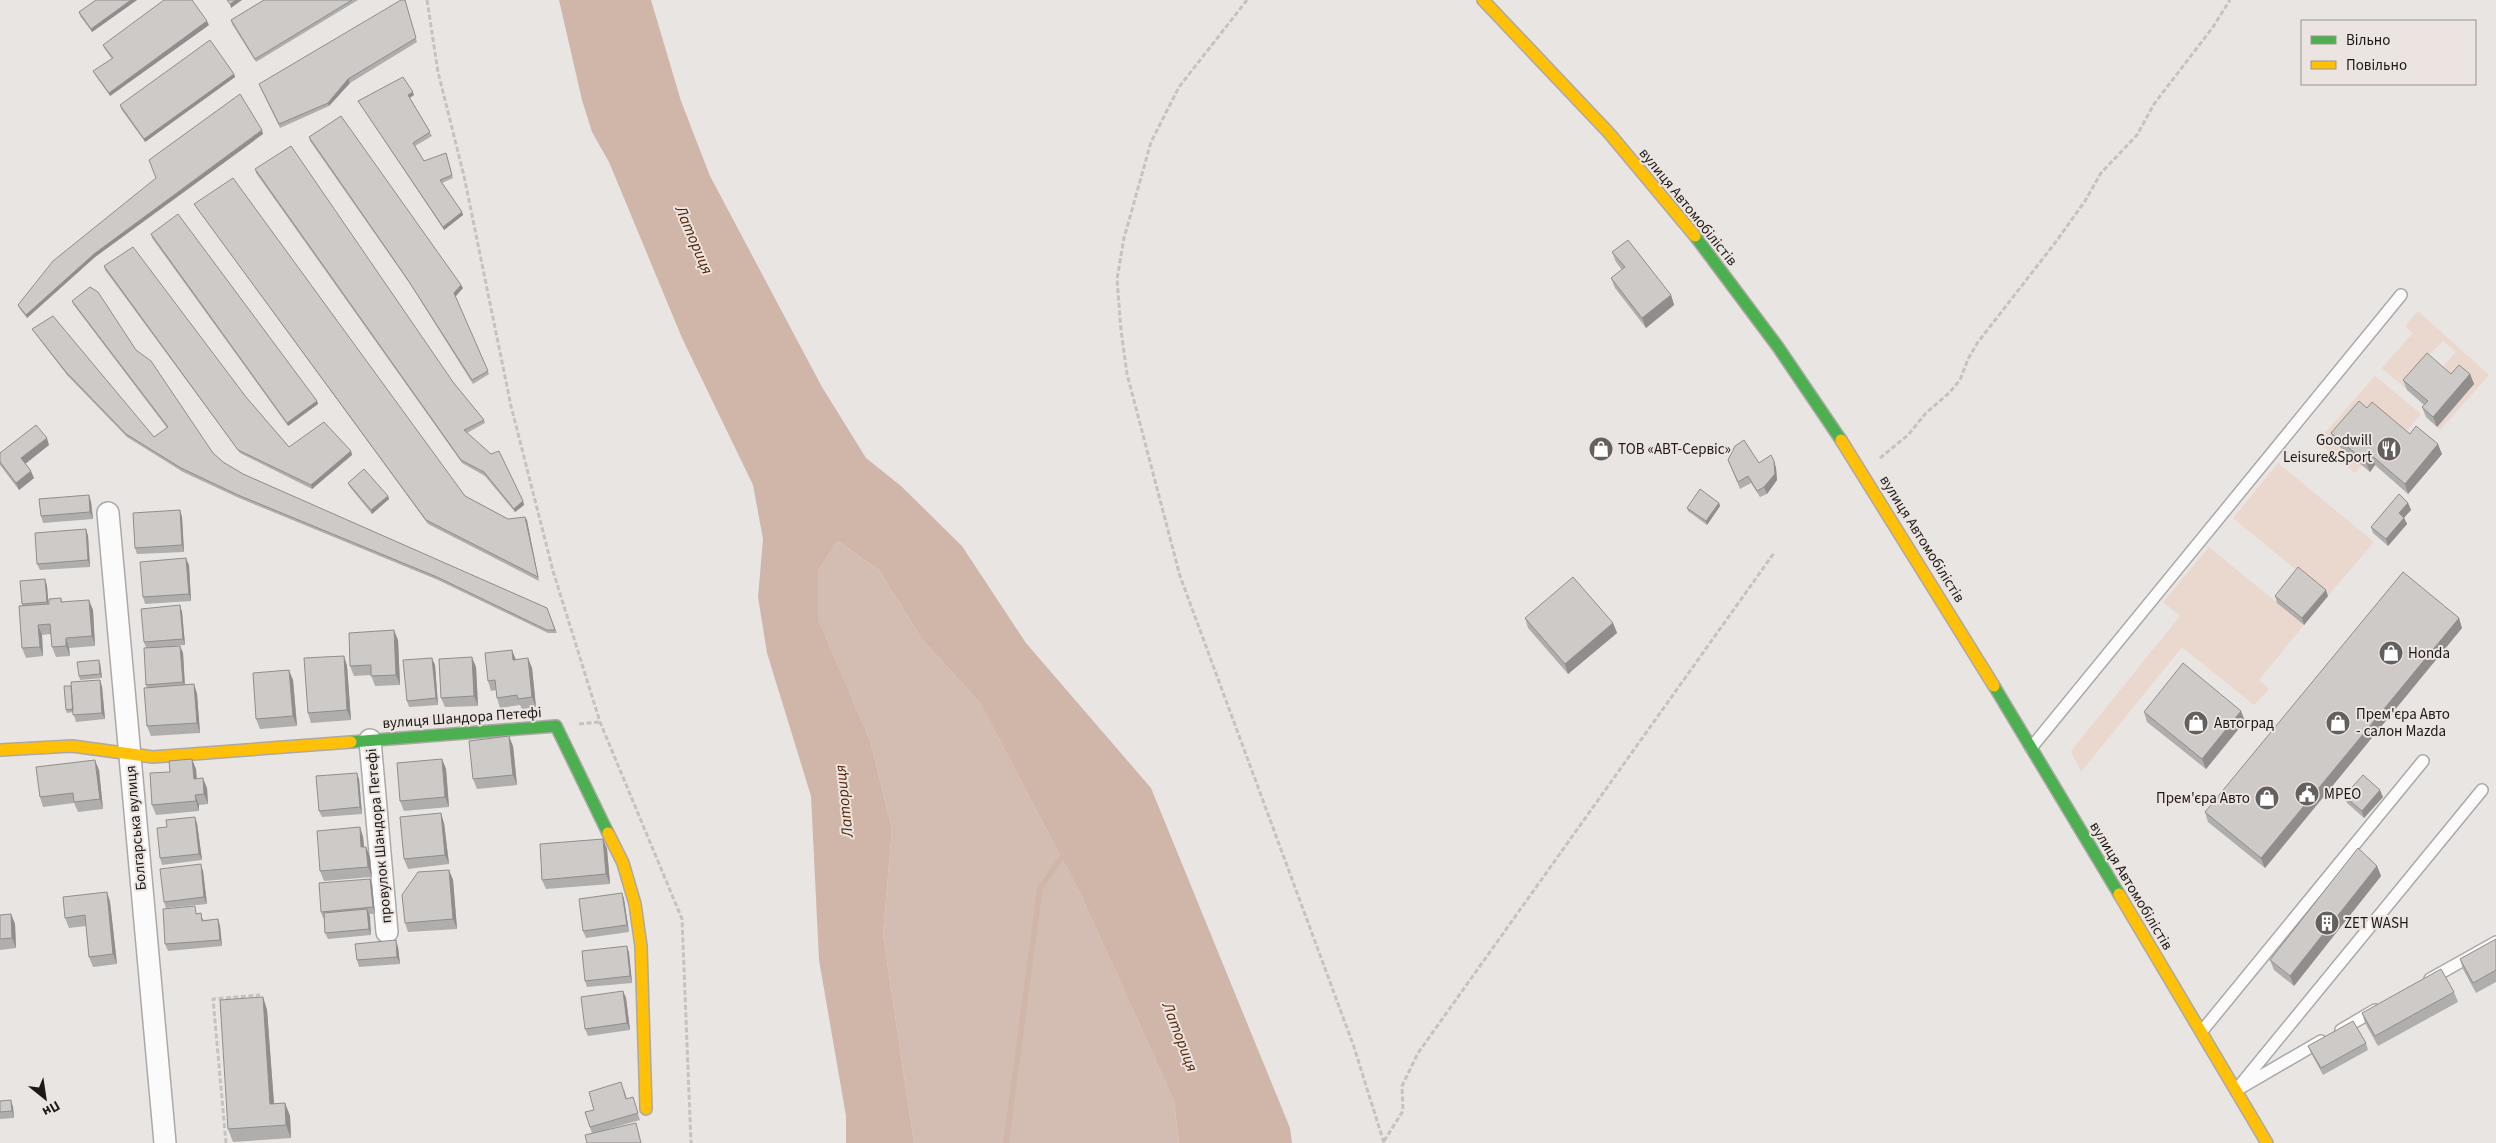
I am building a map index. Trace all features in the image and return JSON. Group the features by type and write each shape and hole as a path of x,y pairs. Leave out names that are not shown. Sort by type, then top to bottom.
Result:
{"main road":[{"name":"вулиця Автомобілістів","path":"1483,0 1607,131 1680,215 1775,342 1864,474 1939,593 2236,1090 2262,1141"},
{"name":"вулиця Шандора Петефі","path":"0,750 72,746 153,756 556,726 623,863 635,904 641,946 646,1109"}],"street":[{"name":"Болгарська вулиця","path":"108,513 165,1143"},
{"name":"провулок Шандора Петефі","path":"370,740 387,932"}],"lane":[{"path":"2031,748 2401,295"},
{"path":"2201,1032 2423,761"},
{"path":"2236,1090 2482,790"},
{"path":"2418,986 2496,942"},
{"path":"2236,1090 2383,1006"}],"path":[{"path":"427,0 438,72 464,176 511,406 553,572 600,722 682,919 691,1143"},
{"path":"1247,0 1179,87 1151,142 1124,238 1117,279 1121,330 1127,374 1180,576 1354,1047 1384,1142"},
{"path":"1864,474 1883,454 1908,434 1926,413 1949,393 1960,380 1968,359 1978,342 2055,243 2085,201 2101,173 2137,135 2154,104 2213,27 2230,0"},
{"path":"1384,1142 1403,1111 1402,1086 1418,1053 1774,553"},
{"path":"226,1143 213,999 260,995"}],"shaded area":[{"path":"2418,311 2489,375 2440,430 2437,427 2454,384 2439,371 2456,352 2443,341 2426,358 2407,390 2382,368 2413,333 2405,326"},
{"path":"2375,376 2421,414 2403,435 2362,465 2355,473 2317,442"},
{"path":"2278,463 2374,542 2328,596 2233,518"},
{"path":"838,541 879,570 921,638 980,703 1081,895 1174,1101 1179,1143 914,1143 883,934 892,829 870,740 818,619 818,571"},
{"path":"2209,547 2304,625 2259,680 2269,689 2254,705 2182,647 2081,772 2071,751 2180,616 2163,602"}],"water":[{"path":"559,0 651,0 681,101 710,176 822,387 866,458 901,486 962,546 1026,643 1151,788 1290,1128 1292,1143 1179,1143 1174,1101 1081,895 980,703 921,638 879,570 838,541 818,571 818,619 870,740 892,829 883,934 914,1143 846,1143 846,1116 819,960 811,796 767,653 758,597 763,539 753,485 682,338 609,162 592,132 582,100"}],"building":[{"path":"96,0 131,0 91,29 79,12"},
{"path":"164,0 192,0 207,21 109,93 93,71 113,58 103,45"},
{"path":"227,0 236,0 230,4"},
{"path":"264,0 352,0 255,59 231,20"},
{"path":"401,0 405,0 416,38 348,79 328,103 279,124 259,84"},
{"path":"210,40 234,74 144,139 120,105"},
{"path":"403,77 413,92 408,95 430,132 413,143 424,161 446,153 452,175 440,180 462,212 443,227 358,101"},
{"path":"240,94 262,130 94,254 26,315 18,305 53,261 156,178 149,160"},
{"path":"341,116 461,285 454,293 488,371 472,380 408,280 309,137"},
{"path":"291,146 453,382 484,420 464,430 491,454 499,451 523,501 514,509 484,472 461,460 255,169"},
{"path":"233,178 465,496 508,519 525,517 538,577 426,520 194,204"},
{"path":"178,214 317,401 287,423 151,234"},
{"path":"1628,240 1671,295 1642,318 1611,278 1625,267 1612,252"},
{"path":"133,247 246,397 289,447 324,422 351,451 311,485 238,450 104,266"},
{"path":"90,287 98,292 136,350 151,361 213,453 223,462 243,474 547,608 555,630 547,630 437,577 238,495 181,468 126,434 66,372 32,329 53,316 154,437 168,427 72,301"},
{"path":"2427,353 2451,374 2459,365 2470,374 2433,417 2422,407 2428,401 2403,380"},
{"name":"Goodwill Leisure&Sport","path":"2359,401 2367,408 2372,402 2410,434 2416,426 2438,444 2405,484 2371,455 2366,462 2331,433"},
{"path":"36,425 47,438 21,458 31,471 16,483 0,462 0,453"},
{"path":"1744,440 1759,463 1771,455 1774,461 1775,474 1764,487 1757,491 1748,476 1738,482 1728,460 1735,446"},
{"path":"364,469 388,496 371,510 348,483"},
{"path":"1700,489 1719,503 1706,521 1687,508"},
{"path":"2399,494 2408,503 2399,513 2404,518 2386,539 2371,527"},
{"path":"89,495 90,512 41,516 39,499"},
{"path":"180,510 182,545 135,548 133,513"},
{"path":"86,529 88,560 37,564 35,533"},
{"path":"186,558 189,594 143,597 140,562"},
{"path":"2298,567 2326,590 2302,618 2275,596"},
{"path":"2403,572 2459,618 2261,858 2205,812"},
{"path":"1573,577 1613,623 1565,664 1525,618"},
{"path":"45,579 47,602 22,604 20,581"},
{"path":"61,598 61,602 89,600 92,636 66,638 66,646 52,647 50,624 38,625 40,647 22,648 19,606 49,604 49,599"},
{"path":"180,605 183,639 144,642 141,609"},
{"path":"394,630 396,675 371,676 371,665 350,666 349,633"},
{"path":"180,646 183,682 146,685 144,648"},
{"path":"512,650 513,660 528,658 532,697 518,699 517,695 497,698 495,680 488,681 485,653"},
{"path":"344,656 347,710 308,713 304,658"},
{"path":"472,657 474,696 441,698 439,659"},
{"path":"432,658 436,698 407,701 403,660"},
{"path":"99,660 100,674 79,676 77,662"},
{"path":"2183,663 2241,711 2202,759 2144,712"},
{"path":"289,670 293,716 256,719 253,673"},
{"path":"100,680 102,713 73,715 71,682"},
{"path":"194,684 197,723 147,726 144,688"},
{"path":"64,686 71,686 73,709 66,710"},
{"path":"509,736 513,775 473,779 469,741"},
{"path":"192,759 194,779 203,778 204,794 195,795 196,801 152,805 150,773 170,772 169,761"},
{"path":"442,759 445,797 400,801 397,763"},
{"path":"95,760 100,799 74,802 73,793 40,797 36,767"},
{"path":"357,773 360,807 319,811 316,776"},
{"path":"2363,775 2380,790 2362,811 2344,796"},
{"path":"441,813 445,855 404,859 400,817"},
{"path":"195,817 199,854 160,858 157,828 167,827 166,820"},
{"path":"360,827 361,847 366,847 368,867 320,871 317,831"},
{"path":"603,839 606,874 542,880 540,844"},
{"name":"ZET WASH","path":"2358,848 2377,866 2290,976 2270,960"},
{"path":"201,864 204,897 164,902 160,869"},
{"path":"449,870 453,919 405,923 402,895 418,872"},
{"path":"370,879 373,907 321,912 319,883"},
{"path":"107,892 113,954 89,957 85,915 65,918 63,897"},
{"path":"622,893 627,925 583,931 579,899"},
{"path":"195,906 196,914 201,913 202,921 218,919 220,940 165,944 163,909"},
{"path":"367,909 369,929 325,933 324,913"},
{"path":"11,914 12,938 0,939 0,915"},
{"path":"2496,939 2496,970 2473,983 2460,959"},
{"path":"396,940 397,957 357,960 355,944"},
{"path":"627,946 630,976 585,981 582,951"},
{"path":"2441,969 2454,992 2375,1036 2362,1013"},
{"path":"623,991 627,1023 585,1029 581,997"},
{"path":"263,997 270,1104 285,1103 286,1125 228,1129 220,1000"},
{"path":"2353,1021 2366,1043 2321,1068 2308,1046"},
{"path":"621,1082 626,1099 633,1097 638,1113 590,1127 585,1112 594,1110 589,1092"},
{"path":"11,1100 12,1111 0,1112 0,1101"},
{"path":"636,1123 641,1143 587,1143 585,1135"}],"waterway":[{"name":"Латориця","path":"1006,1143 1040,888 1065,853"}],"traffic: fast":[{"path":"1695,236 1778,347 1841,440"},
{"path":"1994,686 2119,894"},
{"path":"351,742 556,726 608,833"}],"traffic: slow":[{"path":"1483,0 1609,133 1695,236"},
{"path":"1841,440 1994,686"},
{"path":"0,750 72,746 153,757 351,742"},
{"path":"608,833 623,863 635,904 641,946 646,1109"},
{"path":"2119,894 2267,1143"}],"place":[{"name":"ТОВ «АВТ-Сервіс»","path":"1601,449"},
{"name":"Goodwill Leisure&Sport","path":"2389,449"},
{"name":"Honda","path":"2391,653"},
{"name":"Автоград","path":"2196,723"},
{"name":"Прем'єра Авто - салон Mazda","path":"2338,723"},
{"name":"МРЕО","path":"2307,794"},
{"name":"Прем'єра Авто","path":"2267,798"},
{"name":"ZET WASH","path":"2327,923"}]}
